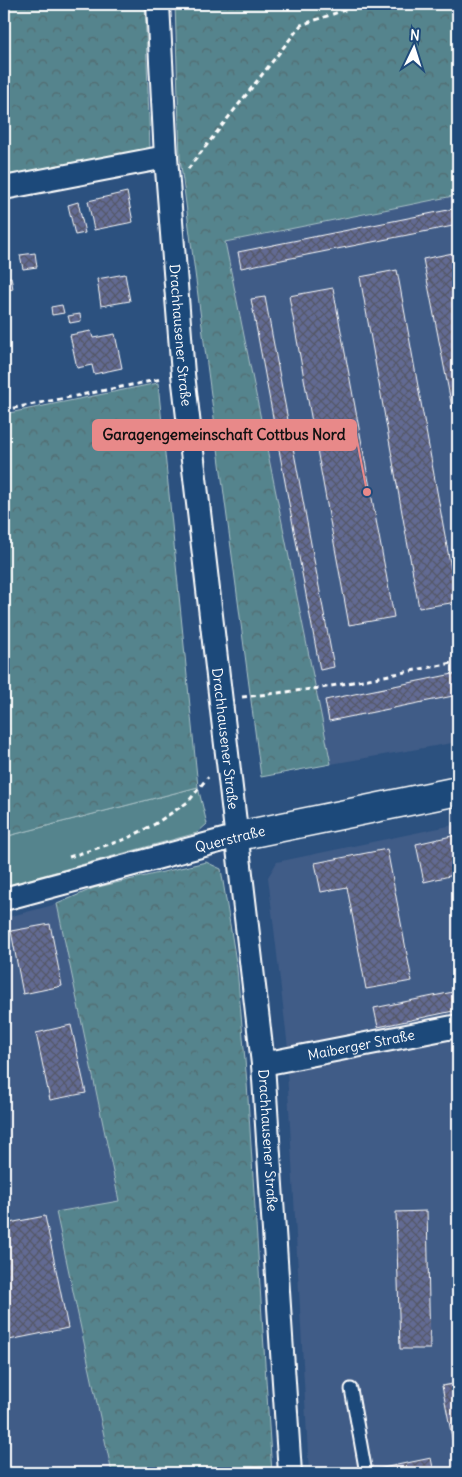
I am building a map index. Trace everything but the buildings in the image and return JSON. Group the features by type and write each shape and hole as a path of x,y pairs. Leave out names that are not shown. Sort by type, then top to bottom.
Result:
{"street":[{"name":"Drachhausener Straße","path":"158,4 166,157 182,374 238,836 263,1064 290,1473"},
{"path":"4,188 166,157"},
{"name":"Querstraße","path":"4,899 238,836 458,791"},
{"name":"Maiberger Straße","path":"263,1064 458,1026"}],"lane":[{"path":"351,1389 366,1473"}],"path":[{"path":"169,193 301,25 362,4"},
{"path":"4,410 182,374"},
{"path":"221,700 321,688 458,662"},
{"path":"61,859 126,840 156,824 188,802 208,776"}],"shaded area":[{"path":"458,195 458,742 331,764 225,242"},
{"path":"458,824 458,1023 289,1057 268,877 277,862"},
{"path":"57,904 119,1201 56,1213 112,1473 4,1473 4,918"},
{"path":"458,1036 458,1473 309,1473 287,1071"}],"green space":[{"path":"4,4 145,4 150,149 4,177"},
{"path":"175,4 458,4 458,195 225,242 331,764 261,777 180,158"},
{"path":"158,383 198,787 4,837 4,414"},
{"path":"198,787 207,824 197,833 4,886 4,837"},
{"path":"206,862 221,869 237,968 247,1083 272,1473 112,1473 56,1212 119,1201 57,904 94,888"}],"place":[{"name":"Garagengemeinschaft Cottbus Nord","path":"367,492"}]}
